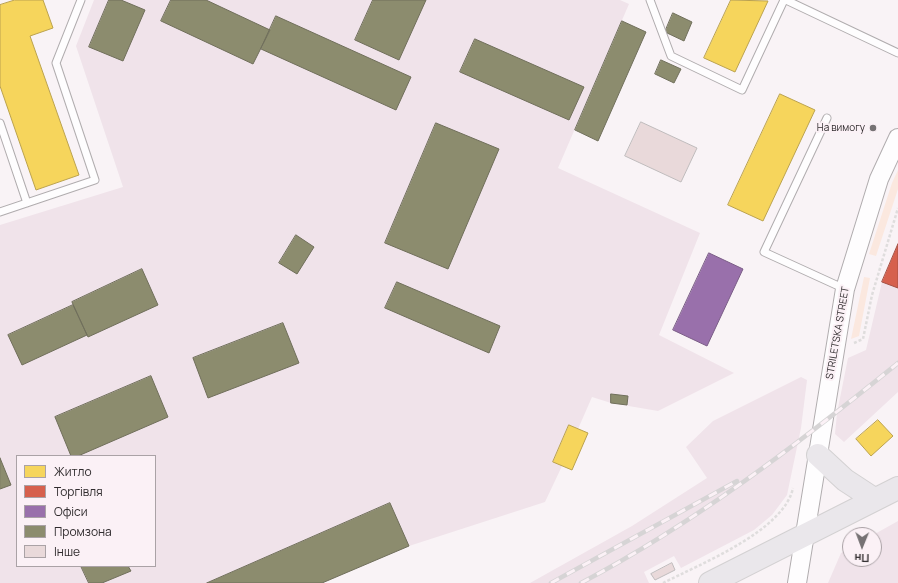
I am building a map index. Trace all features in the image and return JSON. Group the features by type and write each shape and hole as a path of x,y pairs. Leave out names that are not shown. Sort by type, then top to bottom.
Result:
{"main road":[{"path":"818,455 845,480 874,499"},
{"path":"710,583 898,488"}],"street":[{"name":"STRILETSKA STREET","path":"797,583 845,289 879,179 898,138"}],"lane":[{"path":"0,212 95,180 56,63 81,0"},
{"path":"650,0 671,56 742,90 785,0 898,52"},
{"path":"826,118 764,252 845,289"},
{"path":"0,123 27,203"}],"path":[{"path":"835,353 863,339 872,295 898,208"},
{"path":"663,583 756,534 775,518 791,497 794,484"}],"shaded area":[{"path":"94,0 620,0 629,4 558,168 700,233 659,335 734,373 658,411 611,403 592,397 578,429 588,433 572,470 562,466 545,502 409,546 322,583 0,583 0,225 123,187 76,46"},
{"path":"898,170 898,189 876,256 869,254 892,183"},
{"path":"898,244 898,392 844,442 835,434 837,413 848,358 866,350 882,282"},
{"path":"864,277 870,278 859,336 851,339"},
{"path":"801,377 807,380 801,428 787,495 772,515 754,530 681,568 674,556 644,572 649,583 530,583 632,526 707,478 686,447 713,421"},
{"path":"898,521 898,583 828,583 842,552 842,567 882,567 882,530"}],"building: Житло":[{"path":"15,0 43,0 53,28 30,36 79,175 36,190 0,86 0,5"},
{"path":"731,0 768,1 735,72 704,58"},
{"path":"780,94 815,110 763,221 728,205"},
{"path":"878,420 893,436 871,456 856,439"},
{"path":"569,425 588,433 572,470 553,462"}],"building: Торгівля":[{"path":"898,244 898,288 882,282"}],"building: Офіси":[{"path":"709,253 743,269 707,346 673,330"}],"building: Промзона":[{"path":"109,0 121,0 145,10 123,61 89,47"},
{"path":"171,0 206,0 270,30 253,64 161,21"},
{"path":"373,0 426,0 399,60 355,40"},
{"path":"673,13 692,22 684,41 665,32"},
{"path":"276,16 411,77 396,110 261,49"},
{"path":"622,21 646,32 598,141 575,130"},
{"path":"475,39 584,87 569,120 460,72"},
{"path":"661,60 681,69 674,83 655,74"},
{"path":"436,123 499,149 448,269 385,243"},
{"path":"296,235 314,247 297,274 279,263"},
{"path":"142,269 158,305 88,337 72,302"},
{"path":"397,282 500,326 489,353 385,308"},
{"path":"73,305 87,335 22,365 8,335"},
{"path":"283,323 299,363 208,398 193,358"},
{"path":"151,376 168,417 80,455 71,455 55,417"},
{"path":"611,394 628,396 627,405 611,403"},
{"path":"0,458 11,485 0,489"},
{"path":"390,503 409,546 322,583 207,583"},
{"path":"81,567 129,567 131,571 102,583 89,583"}],"building: Інше":[{"path":"641,122 697,148 681,182 625,156"},
{"path":"672,563 675,570 655,580 651,574"}],"railway":[{"path":"581,583 665,535 745,481 898,363"},
{"path":"551,583 737,481"}],"place":[{"name":"На вимогу","path":"873,128"}]}
